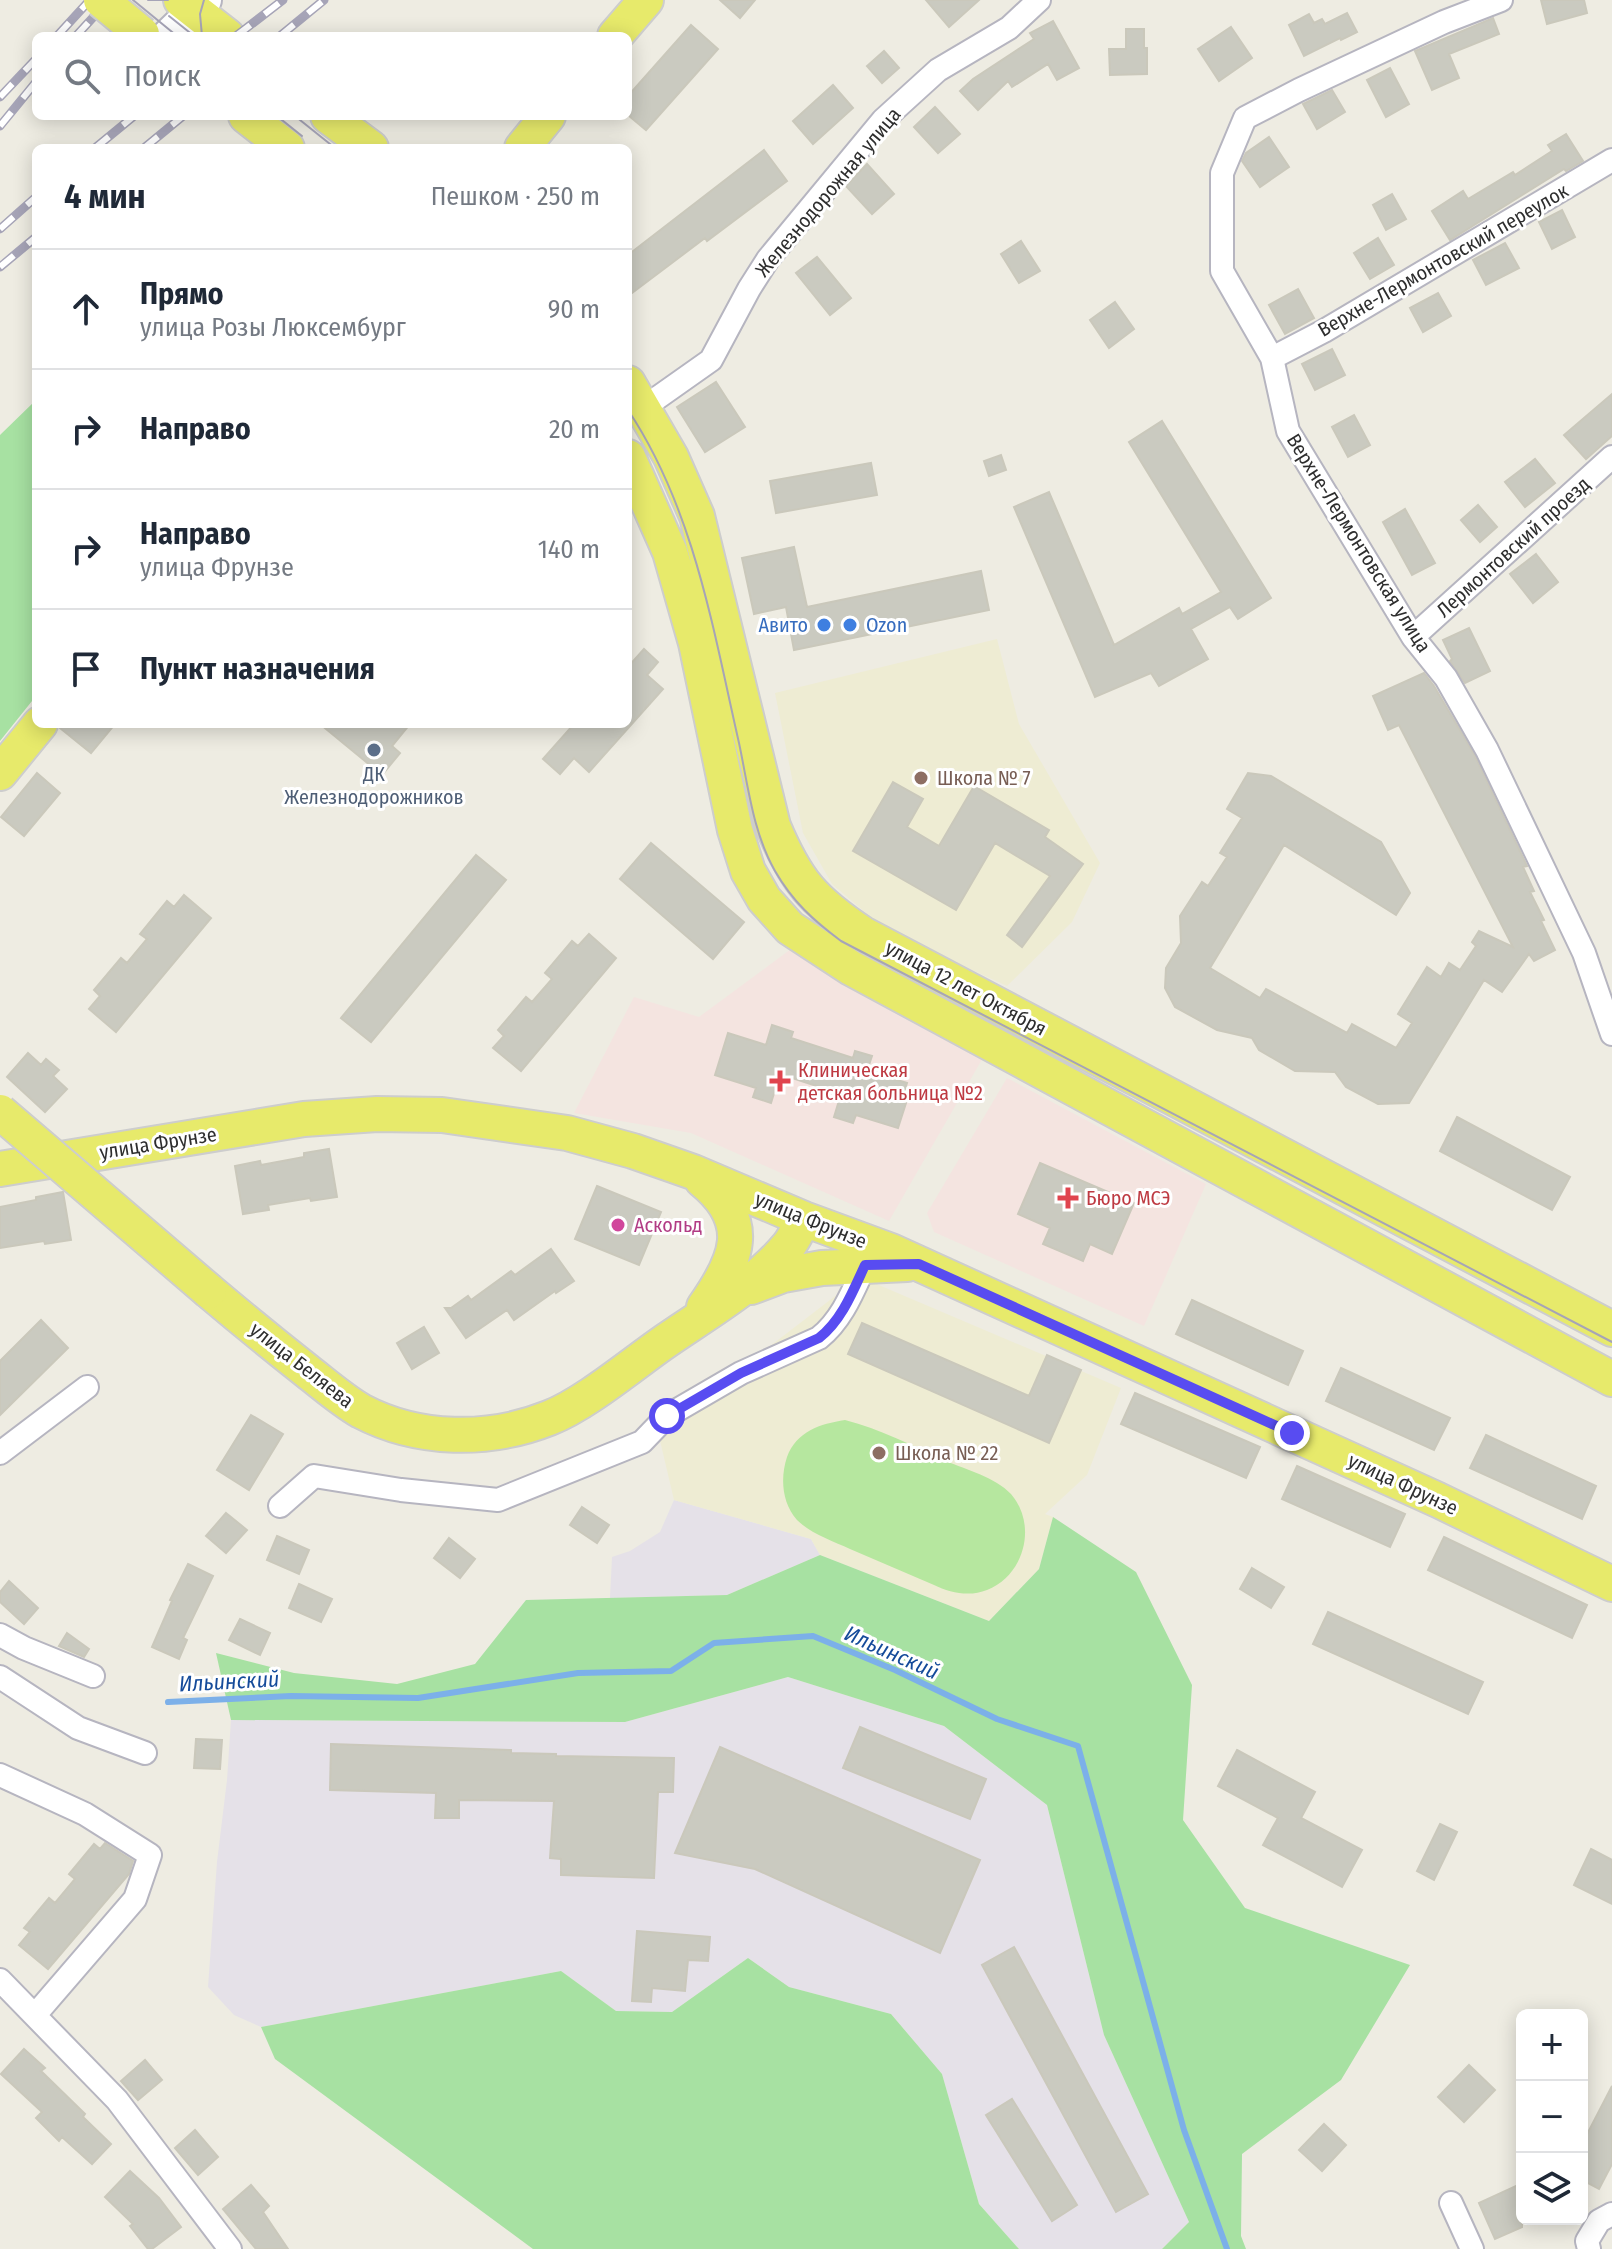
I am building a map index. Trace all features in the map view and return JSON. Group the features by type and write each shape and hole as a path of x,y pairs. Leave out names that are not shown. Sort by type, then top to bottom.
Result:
{"main road":[{"path":"101,0 148,32"},
{"path":"618,32 646,0"},
{"path":"155,32 189,2 223,32"},
{"path":"251,120 282,144"},
{"path":"525,144 545,120"},
{"name":"улица 12 лет Октября","path":"636,395 671,457 697,516 773,826 787,860 815,899 875,940 1612,1329"},
{"name":"улица 12 лет Октября","path":"632,466 670,552 696,643 735,830 748,871 764,899 790,928 851,968 1612,1379"},
{"path":"0,773 37,728"},
{"name":"улица Беляева","path":"0,1112 270,1342 361,1411 394,1425 463,1436 508,1430 550,1418 737,1293"},
{"name":"улица Фрунзе","path":"0,1169 304,1119 390,1114 442,1115 567,1133 693,1172 804,1219 891,1251 1438,1500 1612,1584"},
{"path":"693,1172 726,1204 735,1231 735,1247 729,1267 693,1322"},
{"path":"737,1293 773,1262 791,1242 804,1219"},
{"path":"737,1293 783,1275 822,1268 919,1264"}],"street":[{"name":"Железнодорожная улица","path":"636,395 711,360 768,259 883,120 938,70 1009,28 1039,0"},
{"name":"Верхне-Лермонтовская улица","path":"1501,0 1444,22 1245,118 1222,173 1222,271 1272,358 1288,431 1413,637 1446,678 1487,750 1584,953 1612,1034"},
{"name":"Верхне-Лермонтовский переулок","path":"1272,358 1324,331 1612,160"},
{"name":"Лермонтовский проезд","path":"1413,637 1612,457"},
{"path":"280,1506 314,1476 401,1490 498,1500 570,1473 642,1442 667,1416 741,1373 819,1338 839,1317 865,1265"},
{"path":"0,1453 87,1387"},
{"path":"0,1635 93,1676"},
{"path":"0,1677 78,1728 145,1753"},
{"path":"0,1775 85,1814 150,1855 135,1899 35,2015"},
{"path":"0,1980 117,2100 230,2249"},
{"path":"1451,2203 1472,2249"},
{"path":"1589,2249 1587,2241 1599,2221 1612,2214"}],"shaded area":[{"name":"Школа № 7","path":"997,639 1019,724 1100,863 1072,922 1007,986 886,930 832,884 803,833 775,693"},
{"name":"Клиническая детская больница №2","path":"791,949 988,1049 889,1221 691,1133 574,1113 634,997 699,1017"},
{"name":"Бюро МСЭ","path":"1007,1078 1206,1184 1144,1326 934,1232 927,1213"},
{"name":"Школа № 22","path":"860,1277 1121,1388 1087,1475 1045,1514 1053,1517 1039,1569 989,1621 820,1555 811,1539 674,1500 658,1432"},
{"path":"674,1500 811,1539 820,1555 727,1595 610,1598 612,1557 630,1551 660,1532"},
{"path":"788,1677 944,1726 1047,1805 1104,2035 1189,2222 1162,2249 1019,2249 979,2204 942,2074 891,2014 789,1987 748,1958 672,2012 616,2011 561,1971 261,2027 234,2015 208,1987 231,1720 625,1722"}],"green space":[{"path":"32,404 32,701 0,741 0,435"},
{"path":"845,1420 884,1433 980,1474 1011,1494 1024,1520 1025,1534 1018,1562 1010,1573 987,1590 967,1594 953,1592 822,1537 797,1520 788,1506 784,1490 784,1473 791,1448 810,1430"},
{"path":"1053,1517 1136,1572 1192,1685 1183,1820 1245,1908 1410,1965 1341,2080 1242,2154 1241,2236 1246,2249 1162,2249 1189,2222 1104,2035 1047,1805 944,1726 788,1677 625,1722 231,1720 216,1653 294,1673 397,1684 475,1664 526,1600 727,1595 820,1555 989,1621 1039,1569"},
{"path":"748,1958 789,1987 891,2014 942,2074 979,2204 1019,2249 533,2249 275,2059 261,2027 561,1971 616,2011 672,2012"}],"building":[{"path":"720,0 755,0 740,18"},
{"path":"926,0 979,0 949,27"},
{"path":"1541,0 1584,0 1587,13 1547,24"},
{"path":"1347,13 1357,32 1304,56 1289,25 1309,14 1314,23 1322,19 1325,24"},
{"path":"1493,18 1499,34 1449,54 1459,78 1432,90 1415,51"},
{"path":"1053,21 1079,68 1057,80 1048,64 1012,87 1008,81 978,110 960,91 1034,39 1030,33"},
{"path":"691,25 718,49 646,130 632,118 632,91"},
{"path":"1231,27 1252,58 1219,81 1198,49"},
{"path":"1126,29 1144,29 1147,74 1110,75 1109,49 1126,49"},
{"path":"884,51 899,68 882,83 867,66"},
{"path":"1390,68 1409,104 1386,117 1367,80"},
{"path":"833,85 853,108 813,144 793,121"},
{"path":"1332,90 1345,112 1317,129 1303,104"},
{"path":"935,107 960,134 938,153 914,127"},
{"path":"1566,134 1583,161 1566,171 1564,169 1450,240 1432,211 1463,191 1468,199 1513,172 1515,175 1552,151 1548,145"},
{"path":"1269,137 1289,167 1260,187 1242,161 1246,153"},
{"path":"764,150 787,181 632,293 632,252"},
{"path":"867,164 894,194 872,214 846,186"},
{"path":"1392,194 1406,219 1386,230 1373,205"},
{"path":"1562,210 1575,237 1552,249 1539,222"},
{"path":"1378,238 1394,265 1370,279 1354,253"},
{"path":"1021,241 1040,271 1019,283 1001,254"},
{"path":"1505,243 1519,268 1486,285 1473,260"},
{"path":"817,257 851,298 830,315 796,273"},
{"path":"1298,289 1314,318 1285,334 1269,305"},
{"path":"1438,293 1451,316 1423,332 1410,308"},
{"path":"1115,302 1134,329 1109,348 1090,320"},
{"path":"1332,349 1345,375 1315,390 1302,364"},
{"path":"716,382 745,427 705,452 677,407"},
{"path":"1612,394 1612,436 1586,459 1564,435"},
{"path":"1354,415 1370,445 1348,457 1332,427"},
{"path":"1162,421 1271,598 1238,619 1230,607 1191,629 1208,659 1159,686 1151,673 1095,697 1014,507 1049,492 1114,645 1179,608 1182,614 1221,592 1129,442"},
{"path":"1001,455 1006,470 989,476 984,461"},
{"path":"1535,459 1555,483 1525,507 1505,482"},
{"path":"871,463 877,495 776,513 770,481"},
{"path":"1478,505 1497,527 1480,542 1461,520"},
{"path":"1405,509 1435,563 1412,575 1383,522"},
{"path":"794,547 807,607 981,571 989,610 794,650 786,607 754,614 742,558"},
{"path":"1536,554 1558,582 1533,603 1510,574"},
{"path":"1469,628 1490,671 1465,683 1450,661 1452,659 1443,640"},
{"path":"644,649 658,662 647,675 663,689 632,724 632,662"},
{"path":"1424,673 1475,756 1527,866 1523,867 1534,891 1530,892 1555,950 1534,961 1529,954 1502,992 1484,980 1409,1103 1378,1104 1346,1087 1335,1072 1295,1071 1259,1050 1252,1038 1217,1030 1175,1007 1165,988 1166,968 1181,943 1180,916 1202,882 1208,886 1227,857 1220,853 1242,818 1227,809 1248,773 1271,776 1381,842 1410,893 1396,915 1284,845 1210,968 1260,998 1266,989 1347,1033 1352,1024 1396,1048 1412,1023 1398,1014 1427,967 1441,977 1449,963 1460,970 1476,946 1472,942 1479,931 1513,947 1399,725 1388,730 1373,696"},
{"path":"60,728 112,728 91,753"},
{"name":"ДК Железнодорожников","path":"325,728 407,728 392,746 400,753 382,775"},
{"path":"570,728 628,728 589,772 574,758 560,774 543,759"},
{"path":"37,773 60,793 24,836 1,817"},
{"path":"893,782 923,799 907,827 939,846 974,786 1049,830 1045,837 1083,864 1022,947 1007,935 1050,876 995,843 956,910 853,851"},
{"path":"651,843 744,922 713,959 620,879"},
{"path":"476,855 506,880 371,1042 341,1018"},
{"path":"184,895 211,918 116,1032 89,1009 100,996 94,990 121,958 127,963 147,939 140,934 167,901 174,907"},
{"path":"589,934 616,958 521,1071 493,1048 504,1036 498,1030 526,997 532,1002 552,979 545,973 572,941 578,946"},
{"path":"772,1025 793,1032 791,1038 853,1058 855,1051 872,1056 867,1071 907,1083 901,1102 906,1103 898,1128 856,1115 853,1123 834,1117 841,1094 780,1074 771,1103 753,1097 756,1088 715,1075 728,1033 766,1045"},
{"path":"28,1053 41,1065 46,1059 59,1070 53,1076 67,1089 45,1112 7,1077"},
{"path":"1457,1117 1570,1177 1552,1210 1440,1151"},
{"path":"329,1149 337,1197 268,1205 269,1210 243,1214 235,1166 260,1161 261,1165"},
{"path":"1040,1163 1134,1203 1112,1254 1090,1244 1083,1261 1043,1244 1050,1228 1018,1214"},
{"name":"Аскольд","path":"597,1186 661,1212 639,1265 575,1239"},
{"path":"63,1192 71,1240 0,1248 0,1207"},
{"path":"551,1249 574,1281 514,1320 507,1310 466,1338 445,1308 451,1308 468,1296 471,1300 511,1271 515,1275"},
{"path":"1192,1300 1303,1351 1288,1385 1176,1334"},
{"path":"41,1320 68,1348 0,1415 0,1361"},
{"path":"862,1323 1029,1396 1047,1355 1081,1370 1049,1443 848,1354"},
{"path":"424,1327 439,1353 412,1369 397,1343"},
{"path":"1341,1368 1450,1418 1434,1450 1326,1401"},
{"path":"1135,1393 1260,1447 1246,1478 1121,1424"},
{"path":"251,1415 283,1434 249,1490 217,1470"},
{"path":"1486,1435 1596,1486 1582,1519 1470,1468"},
{"path":"1297,1466 1405,1514 1390,1547 1282,1499"},
{"path":"582,1507 609,1525 597,1543 570,1525"},
{"path":"226,1513 247,1530 226,1553 206,1536"},
{"path":"277,1536 309,1550 299,1574 267,1560"},
{"path":"1444,1537 1587,1605 1572,1638 1428,1570"},
{"path":"449,1538 475,1559 460,1578 434,1558"},
{"path":"188,1564 213,1576 183,1638 187,1640 179,1659 152,1647"},
{"path":"1252,1568 1284,1587 1271,1608 1240,1589"},
{"path":"9,1581 38,1608 24,1624 0,1602 0,1592"},
{"path":"299,1584 332,1599 321,1622 289,1608"},
{"path":"1328,1612 1483,1682 1468,1714 1313,1644"},
{"path":"240,1619 270,1633 260,1655 229,1640"},
{"path":"67,1633 89,1649 84,1657 59,1646"},
{"path":"860,1727 986,1779 970,1819 843,1768"},
{"path":"196,1739 222,1740 220,1769 194,1768"},
{"path":"331,1744 511,1750 511,1753 556,1756 674,1758 673,1792 658,1792 654,1878 561,1875 561,1859 550,1858 554,1801 459,1800 459,1818 435,1818 436,1793 330,1790"},
{"path":"720,1747 980,1860 940,1953 755,1869 675,1853"},
{"path":"1237,1750 1315,1792 1301,1818 1362,1850 1342,1887 1263,1845 1278,1818 1218,1786"},
{"path":"1440,1824 1457,1832 1434,1880 1417,1871"},
{"path":"105,1843 133,1861 129,1874 48,1969 19,1945 30,1932 24,1928 49,1898 55,1903 75,1879 69,1874 94,1844 100,1849"},
{"path":"1591,1849 1612,1860 1612,1904 1574,1885"},
{"path":"637,1931 710,1937 708,1961 688,1960 685,1991 652,1988 651,2002 632,2001"},
{"path":"1014,1947 1148,2194 1116,2212 982,1965"},
{"path":"24,2049 45,2068 41,2071 111,2144 92,2164 62,2137 59,2141 36,2118 42,2112 1,2074"},
{"path":"145,2060 162,2080 138,2100 121,2081"},
{"path":"1469,2065 1495,2090 1464,2122 1438,2097"},
{"path":"1612,2086 1612,2164 1599,2189 1588,2183 1588,2132"},
{"path":"1012,2099 1077,2205 1052,2221 986,2115"},
{"path":"1324,2124 1346,2145 1322,2171 1299,2150"},
{"path":"195,2130 218,2157 198,2175 175,2148"},
{"path":"130,2171 159,2198 181,2227 152,2249 148,2249 130,2226 133,2224 105,2197"},
{"path":"251,2185 269,2206 263,2212 288,2249 256,2249 223,2209"},
{"path":"1516,2186 1516,2225 1522,2227 1495,2239 1479,2203"}],"waterway":[{"name":"Ильинский","path":"168,1702 291,1696 418,1698 578,1673 671,1671 714,1643 813,1636 895,1670 997,1719 1078,1746 1184,2130 1227,2249"}],"tram line":[{"path":"133,0 172,32"},
{"path":"148,0 168,0"},
{"path":"202,32 200,14 204,0"},
{"path":"169,16 189,32"},
{"path":"282,120 302,136"},
{"path":"300,120 330,144"},
{"path":"632,417 670,488 698,571 761,841 782,882 813,918 841,941 1612,1342"}],"railway":[{"path":"61,32 90,0"},
{"path":"80,32 109,0"},
{"path":"241,32 283,0"},
{"path":"285,32 324,0"},
{"path":"0,97 32,63"},
{"path":"0,126 32,87"},
{"path":"100,144 129,120"},
{"path":"149,144 178,120"},
{"path":"0,229 32,201"},
{"path":"0,267 32,240"}],"place":[{"name":"Авито","path":"824,625"},
{"name":"Ozon","path":"850,625"},
{"name":"ДК Железнодорожников","path":"374,750"},
{"name":"Школа № 7","path":"921,778"},
{"name":"Клиническая детская больница №2","path":"780,1081"},
{"name":"Бюро МСЭ","path":"1068,1198"},
{"name":"Аскольд","path":"618,1225"},
{"name":"Школа № 22","path":"879,1453"}],"route":[{"path":"667,1416 741,1373 819,1338 839,1317 865,1265 919,1264 1292,1433"}]}
